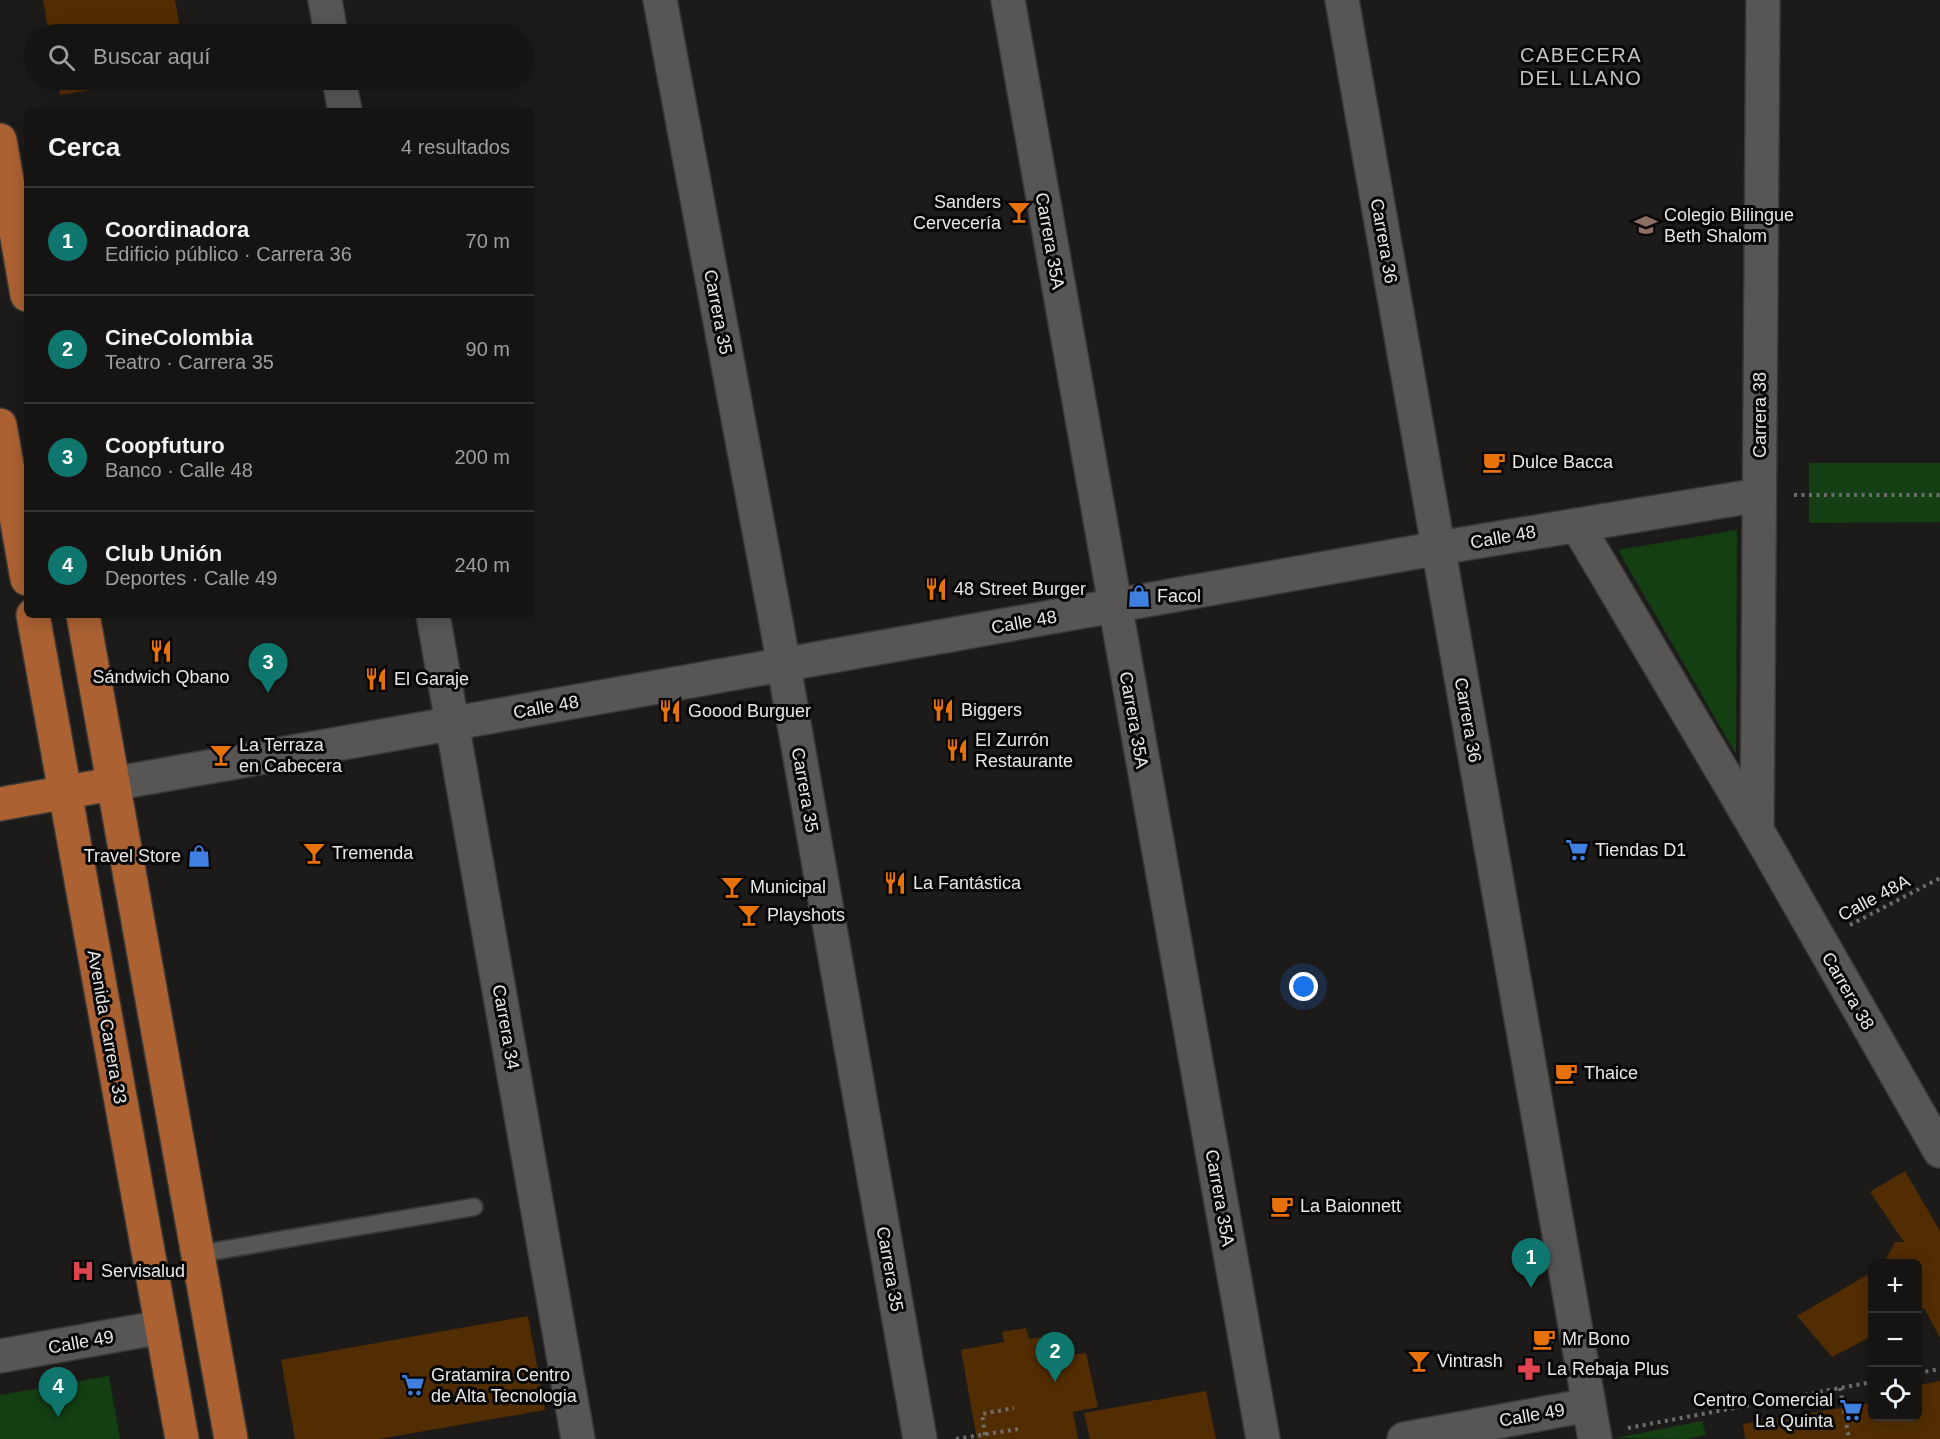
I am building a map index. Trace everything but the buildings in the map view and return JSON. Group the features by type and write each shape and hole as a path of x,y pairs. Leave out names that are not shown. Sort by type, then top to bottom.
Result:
{"main road":[{"path":"0,140 24,278"},
{"path":"0,425 24,562"},
{"name":"Avenida Carrera 33","path":"34,618 183,1439"},
{"path":"84,618 231,1439"},
{"path":"0,804 112,784"}],"street":[{"path":"325,0 329,24"},
{"name":"Carrera 35","path":"660,0 783,664 920,1439"},
{"name":"Carrera 35A","path":"1008,0 1263,1439"},
{"name":"Carrera 36","path":"1342,0 1593,1426"},
{"name":"Carrera 38","path":"1757,830 1763,0"},
{"path":"341,90 344,108"},
{"name":"Calle 48","path":"112,784 1439,548 1759,495"},
{"name":"Carrera 38","path":"1576,525 1757,830 1940,1151"},
{"name":"Carrera 34","path":"434,618 578,1439"},
{"name":"Calle 49","path":"0,1356 162,1328"},
{"name":"Calle 49","path":"1404,1439 1593,1426"}],"lane":[{"path":"198,1254 474,1207"}],"path":[{"path":"1759,495 1940,495"},
{"name":"Calle 48A","path":"1820,941 1940,878"},
{"path":"1922,1372 1940,1369"},
{"path":"1593,1426 1868,1383"},
{"path":"1840,1388 1849,1439"},
{"path":"985,1435 982,1414 1014,1408"},
{"path":"956,1439 1018,1430"}],"green space":[{"path":"1809,463 1940,463 1940,522 1809,523"},
{"path":"1737,530 1736,754 1618,550"},
{"path":"109,1376 120,1439 0,1439 0,1395"},
{"path":"1702,1421 1706,1435 1687,1439 1615,1438"}],"place":[{"name":"Sanders Cervecería","path":"1019,212"},
{"name":"Colegio Bilingue Beth Shalom","path":"1646,225"},
{"name":"Dulce Bacca","path":"1494,462"},
{"name":"48 Street Burger","path":"936,589"},
{"name":"Facol","path":"1139,596"},
{"name":"Sándwich Qbano","path":"161,651"},
{"name":"El Garaje","path":"376,679"},
{"name":"Coopfuturo","path":"268,693"},
{"name":"Biggers","path":"943,710"},
{"name":"Goood Burguer","path":"670,711"},
{"name":"El Zurrón Restaurante","path":"957,750"},
{"name":"La Terraza en Cabecera","path":"221,755"},
{"name":"Tiendas D1","path":"1577,850"},
{"name":"Tremenda","path":"314,853"},
{"name":"Travel Store","path":"199,856"},
{"name":"La Fantástica","path":"895,883"},
{"name":"Municipal","path":"732,887"},
{"name":"Playshots","path":"749,915"},
{"name":"Thaice","path":"1566,1073"},
{"name":"La Baionnett","path":"1282,1206"},
{"name":"Servisalud","path":"83,1271"},
{"name":"Coordinadora","path":"1531,1288"},
{"name":"Mr Bono","path":"1544,1339"},
{"name":"Vintrash","path":"1419,1361"},
{"name":"La Rebaja Plus","path":"1529,1369"},
{"name":"CineColombia","path":"1055,1382"},
{"name":"Gratamira Centro de Alta Tecnologia","path":"413,1385"},
{"name":"Centro Comercial La Quinta","path":"1851,1410"},
{"name":"Club Unión","path":"58,1417"}],"district":[{"name":"CABECERA DEL LLANO","path":"1581,66"}]}
